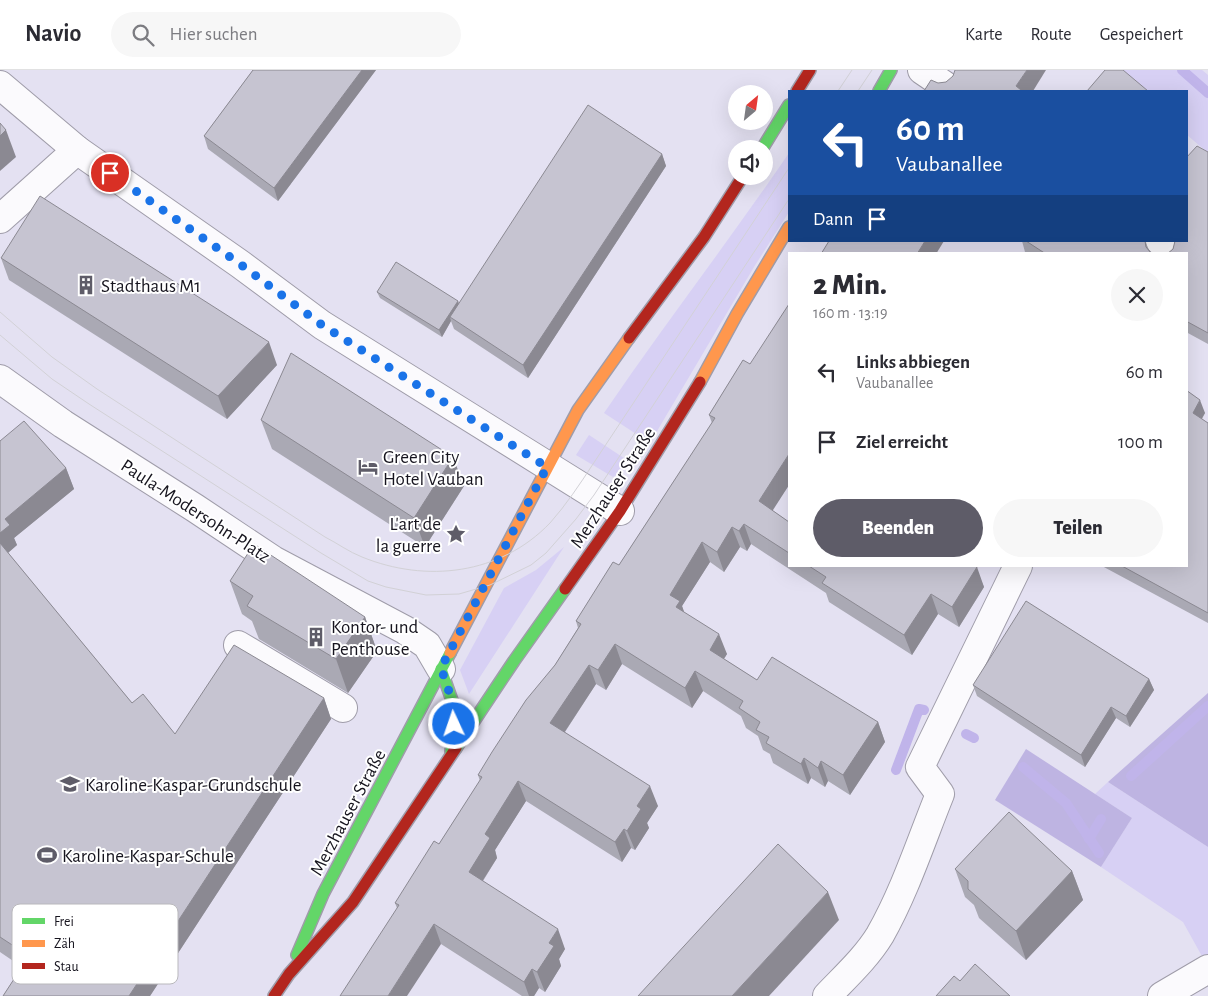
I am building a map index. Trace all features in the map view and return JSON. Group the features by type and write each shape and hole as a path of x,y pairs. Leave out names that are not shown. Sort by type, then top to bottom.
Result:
{"main road":[{"path":"880,90 891,70"},
{"path":"798,90 810,72"},
{"path":"768,140 788,107"},
{"name":"Merzhauser Straße","path":"289,974 323,894 547,467 583,403 704,237 737,185"},
{"name":"Merzhauser Straße","path":"274,996 289,974 353,902 514,661 620,511 702,379 737,314 788,229"},
{"name":"Merzhauser Straße","path":"441,668 455,709 450,756"}],"street":[{"path":"922,70 947,87"},
{"path":"0,85 77,150 240,264 322,325 620,511"},
{"path":"0,219 77,150"},
{"name":"Paula-Modersohn-Platz","path":"0,379 63,424 273,560 405,630 427,644 441,668"},
{"path":"827,996 867,953 880,935 900,893 940,794 920,767 1018,567"},
{"path":"238,645 343,708"},
{"path":"1162,996 1208,969"}],"shaded area":[{"path":"1113,70 1202,70 1208,75 1208,153 1188,136 1188,90 1136,90"},
{"path":"788,154 788,214 754,267 650,443 604,413 766,185 773,185 773,176"},
{"path":"589,435 633,464 613,477 576,455"},
{"path":"564,547 469,694 460,670 504,588 536,570"},
{"path":"1208,693 1208,847 1108,782"},
{"path":"1026,749 1132,818 1101,867 995,800"},
{"path":"1108,782 1208,847 1208,955 1203,958 1183,922 1101,867 1132,818 1095,794"}],"building":[{"path":"253,70 362,70 274,188 204,136"},
{"path":"955,70 1027,70 1016,86 1021,90 925,90 931,80 938,83 946,82 953,76"},
{"path":"1105,70 1123,70 1147,90 1088,90"},
{"path":"588,105 662,154 523,365 450,317"},
{"path":"0,123 6,130 0,136"},
{"path":"1197,146 1208,152 1208,333 1188,322 1188,252 1169,252 1173,249 1175,242 1188,242 1188,156"},
{"path":"40,196 269,342 218,396 1,258"},
{"path":"828,242 924,242 918,252 822,252"},
{"path":"1028,242 1145,242 1150,252 1043,252"},
{"path":"396,262 458,301 439,330 377,292"},
{"path":"788,306 788,456 759,501 788,521 788,552 744,524 739,531 732,527 717,552 702,542 670,595 680,601 676,607 719,634 710,650 757,680 772,657 878,722 843,775 821,761 818,768 804,758 801,764 766,743 769,737 756,730 760,722 739,708 743,701 695,671 685,688 615,644 598,670 589,665 550,723 650,786 637,806 641,809 627,831 624,829 615,842 518,781 485,834 490,838 469,872 558,929 549,943 554,946 537,972 532,969 524,982 434,924 388,996 340,996 399,905 395,903 434,841 439,844 482,777 478,775 492,752 526,700 555,665 581,624 576,621 613,562 619,565 715,418 709,415 743,360 750,364"},
{"name":"Green City Hotel Vauban","path":"291,353 453,457 414,518 261,420"},
{"path":"1188,391 1200,400 1193,413 1208,423 1208,613 1124,567 1188,567"},
{"path":"24,421 66,468 5,519 10,525 0,533 0,441"},
{"path":"0,543 132,703 143,694 175,734 234,645 324,698 178,921 178,904 12,904 12,945 0,937"},
{"path":"254,544 365,617 336,659 247,606 253,596 230,581"},
{"path":"811,567 977,567 952,607 931,594 904,635 822,583 826,577"},
{"path":"1026,601 1149,679 1126,716 1111,707 1081,755 973,685"},
{"path":"1009,812 1072,871 1016,931 968,889 968,881 955,869"},
{"path":"778,844 828,892 732,996 638,996"},
{"path":"975,964 1010,996 936,996 954,976 960,981"},
{"path":"12,982 12,984 137,984 129,996 3,996"}],"waterway":[{"path":"1182,70 1208,93"},
{"path":"1131,776 1208,706"},
{"path":"896,770 919,709 924,710"},
{"path":"966,734 974,738"},
{"path":"1023,767 1066,803 1099,853"},
{"path":"1089,839 1101,819"}],"tram line":[{"path":"839,90 852,70"},
{"path":"859,90 872,70"},
{"path":"0,312 52,357 97,389 348,550 386,565 411,570 461,569 509,554 530,540 556,516 583,479 788,170"},
{"path":"0,335 52,379 89,404 321,553 368,581 386,587 426,595 459,594 490,585 531,565 546,553 576,519 594,495 788,201"}],"traffic: fast":[{"path":"880,90 891,70"},
{"path":"768,140 788,107"},
{"path":"456,748 565,589"},
{"path":"297,955 323,894 450,653"},
{"path":"441,669 455,709 451,752"}],"traffic: slow":[{"path":"700,382 737,314 788,229"},
{"path":"450,653 578,410 629,338"}],"traffic: jam":[{"path":"798,90 810,70"},
{"path":"629,338 704,237 737,185"},
{"path":"565,589 620,511 700,382"},
{"path":"274,996 289,974 353,902 456,748"}],"place":[{"name":"Stadthaus M1","path":"86,285"},
{"name":"Green City Hotel Vauban","path":"368,467"},
{"name":"L'art de la guerre","path":"456,534"},
{"name":"Kontor- und Penthouse","path":"316,637"},
{"name":"Karoline-Kaspar-Grundschule","path":"70,784"},
{"name":"Karoline-Kaspar-Schule","path":"47,855"}],"route":[{"path":"110,173 240,264 322,325 547,467 441,668 455,709 454,724"}]}
